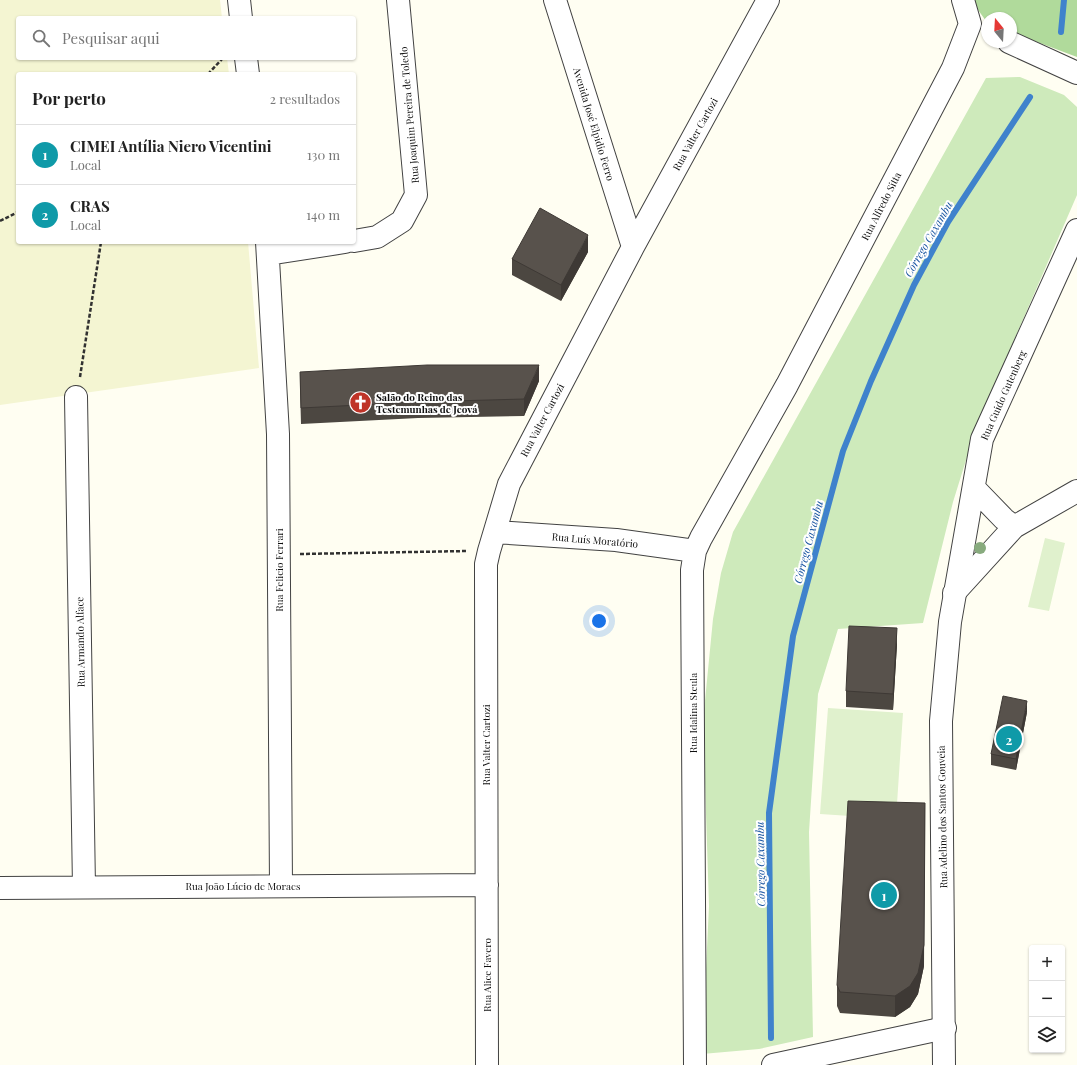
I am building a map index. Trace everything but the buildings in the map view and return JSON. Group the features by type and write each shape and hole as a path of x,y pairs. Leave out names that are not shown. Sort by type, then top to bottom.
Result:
{"street":[{"path":"239,0 241,16"},
{"name":"Rua Joaquim Pereira de Toledo","path":"356,241 377,237 402,221 416,195 398,0"},
{"name":"Avenida José Elpidio Ferro","path":"555,0 633,247"},
{"name":"Rua Valter Cartozi","path":"487,885 486,564 509,484 633,247 768,0"},
{"name":"Rua Alfredo Sitta","path":"788,385 952,68 978,28 963,0"},
{"path":"1017,46 1077,73"},
{"path":"246,60 248,72"},
{"name":"Rua Guido Gutenberg","path":"954,593 982,439 1077,230"},
{"path":"267,248 319,244"},
{"name":"Rua Felicio Ferrari","path":"267,248 278,434 281,886"},
{"name":"Rua Idalina Steula","path":"695,1065 692,570 695,551 701,538 788,385"},
{"name":"Rua Armando Alface","path":"76,397 84,888"},
{"path":"974,488 1004,519 1014,527"},
{"path":"954,593 1014,527 1077,491"},
{"name":"Rua Luís Moratório","path":"492,542 616,540 695,551"},
{"name":"Rua Adelino dos Santos Gouveia","path":"944,1065 945,1028 941,721 954,593"},
{"name":"Rua João Lúcio de Moraes","path":"0,888 487,885"},
{"name":"Rua Alice Favero","path":"487,885 487,1065"},
{"path":"773,1065 945,1028"}],"path":[{"path":"210,72 221,60"},
{"path":"0,221 16,213"},
{"path":"76,397 102,244"},
{"path":"279,554 492,542"}],"green space":[{"path":"0,0 220,0 222,16 16,16 16,60 227,60 229,72 16,72 16,244 248,244 259,368 0,405"},
{"path":"971,0 1077,0 1077,57 1017,34 1017,12 981,12 981,14"},
{"path":"1020,77 1064,95 1077,107 1077,195 976,428 953,502 923,623 838,629 818,694 809,832 813,1037 759,1049 702,1054 709,906 703,721 713,619 721,573 733,532 986,78"},
{"path":"1045,538 1065,543 1049,611 1028,607"},
{"path":"828,708 903,713 896,819 820,814"}],"waterway":[{"path":"1061,32 1064,0"},
{"name":"Córrego Caxambu","path":"771,1038 769,813 793,636 843,451 871,381 914,285 948,222 1030,97"}],"place":[{"name":"Salão do Reino das Testemunhas de Jeová","path":"361,403"},
{"name":"CRAS","path":"1009,739"},
{"name":"CIMEI Antília Niero Vicentini","path":"884,895"}]}
